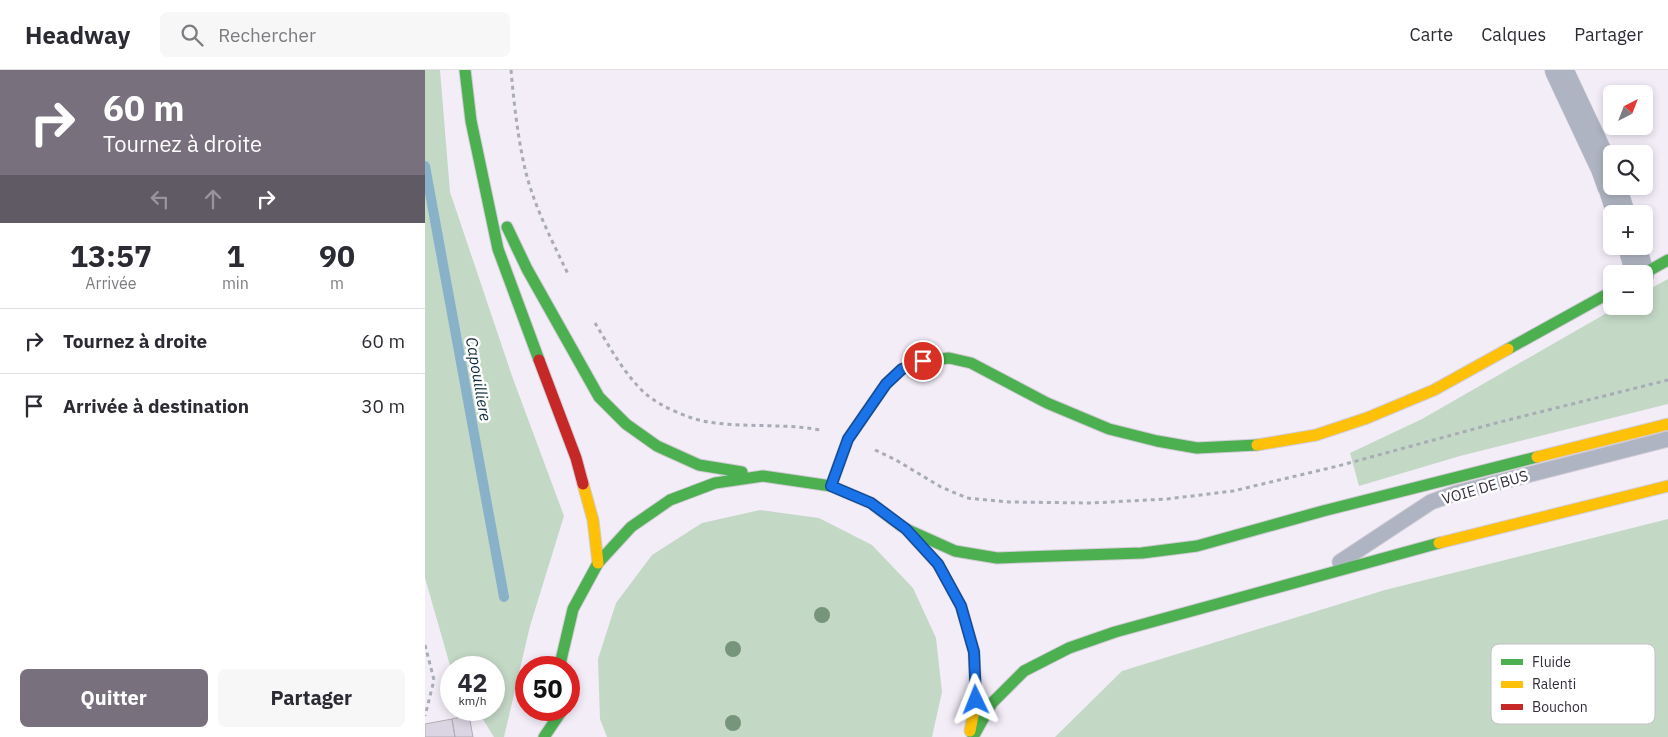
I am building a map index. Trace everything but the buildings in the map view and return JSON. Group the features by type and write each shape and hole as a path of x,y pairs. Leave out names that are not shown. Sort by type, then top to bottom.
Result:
{"main road":[{"path":"465,70 471,121 498,249 576,458 593,520 598,563"},
{"path":"484,178 527,269 599,397 626,424 657,446 699,465 831,486 871,503 906,529 938,564 961,606 974,652 976,700 971,737"},
{"path":"1653,268 1668,260"},
{"path":"831,486 848,439 886,384 902,369 923,361 949,358 971,363 1047,403 1109,429 1157,441 1197,448 1257,445 1316,435 1367,418 1434,390 1603,296"},
{"path":"906,529 955,551 997,558 1142,553 1197,546 1323,511 1668,424"},
{"path":"562,656 573,609 598,563 631,527 670,500 715,483 763,476"},
{"path":"971,737 992,703 1024,671 1069,648 1115,632 1477,533 1668,486"},
{"path":"544,737 554,721"},
{"path":"564,721 566,729"}],"street":[{"path":"1559,70 1603,164"}],"lane":[{"name":"VOIE DE BUS","path":"1320,576 1431,502 1456,493 1668,439"}],"path":[{"path":"511,70 515,112 526,174 545,226 571,282"},
{"path":"594,322 625,369 647,395 677,412 708,422 801,426 848,439"},
{"path":"425,645 434,680 425,716"}],"green space":[{"path":"425,70 440,70 450,192 512,376 564,516 530,626 523,656 515,656 515,690 504,737 494,737 484,721 505,721 505,656 447,656 425,578"},
{"path":"1668,279 1668,404 1460,456 1359,486 1350,453 1422,419 1603,315 1653,315 1653,287"},
{"path":"760,510 819,518 872,545 913,588 936,638 942,692 932,737 607,737 600,719 598,659 616,603 652,555 702,523"},
{"path":"1668,519 1668,737 1055,737 1122,671 1385,590"}],"waterway":[{"name":"Capouilliere","path":"425,166 504,597"}],"traffic: fast":[{"path":"465,70 471,121 498,249 539,360"},
{"path":"507,227 527,269 599,397 626,424 657,446 699,465 742,472"},
{"path":"1653,268 1668,260"},
{"path":"1508,349 1603,296"},
{"path":"831,486 848,439 886,384 902,369 923,361 949,358 971,363 1047,403 1109,429 1157,441 1197,448 1257,445"},
{"path":"906,529 955,551 997,558 1142,553 1197,546 1323,511 1537,457"},
{"path":"562,656 573,609 598,563 631,527 670,500 715,483 763,476 831,486 871,503 900,525"},
{"path":"973,737 992,703 1024,671 1069,648 1115,632 1439,543"},
{"path":"544,737 555,721"}],"traffic: slow":[{"path":"1257,445 1316,435 1367,418 1434,390 1508,349"},
{"path":"1537,457 1668,424"},
{"path":"583,484 593,520 598,563"},
{"path":"1439,543 1668,486"},
{"path":"900,525 906,529 938,564 961,606 974,652 976,700 970,731"}],"traffic: jam":[{"path":"539,360 576,458 583,484"}],"route":[{"path":"923,361 902,369 886,384 848,439 831,486 871,503 906,529 938,564 961,606 974,652 976,700"}]}
